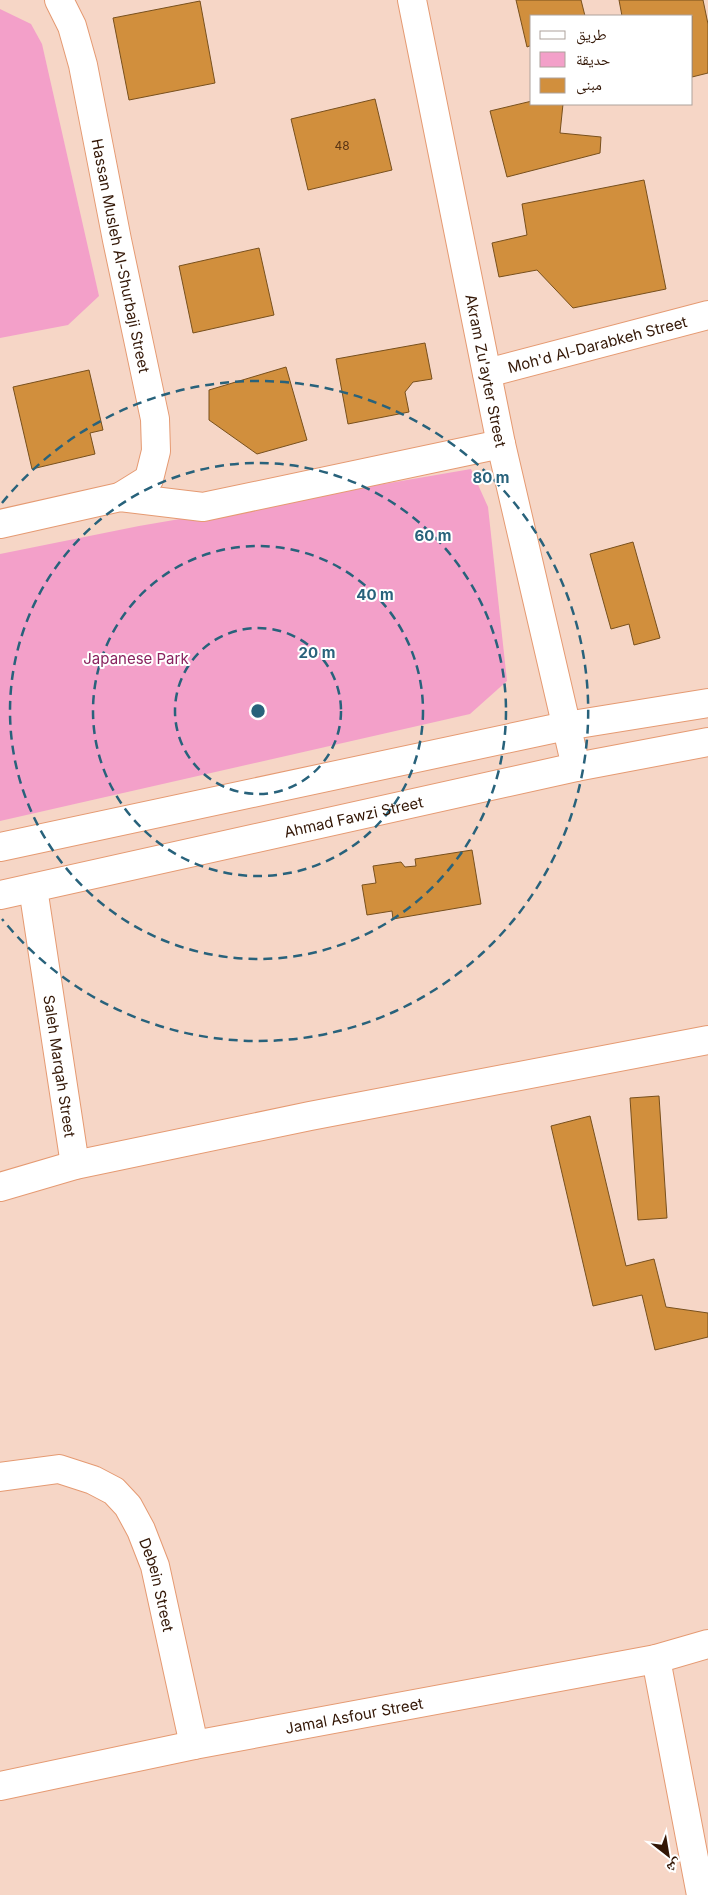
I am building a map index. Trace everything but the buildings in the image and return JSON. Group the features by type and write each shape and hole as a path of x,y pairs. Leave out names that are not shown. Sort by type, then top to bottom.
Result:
{"street":[{"name":"Hassan Musleh Al-Shurbaji Street","path":"0,524 120,497 149,479 156,451 155,419 117,240 83,65 72,26 59,0"},
{"name":"Akram Zu'ayter Street","path":"412,0 501,444 576,767"},
{"name":"Moh'd Al-Darabkeh Street","path":"487,373 708,315"},
{"name":"Hassan Musleh Al-Shurbaji Street","path":"120,497 202,507 501,444"},
{"path":"0,847 566,726 708,703"},
{"name":"Ahmad Fawzi Street","path":"0,895 576,767 708,742"},
{"name":"Saleh Marqah Street","path":"33,888 75,1165"},
{"path":"0,1187 75,1165 310,1116 708,1040"},
{"name":"Debein Street","path":"0,1476 60,1469 93,1480 114,1491 128,1506 141,1530 155,1566 194,1744"},
{"name":"Jamal Asfour Street","path":"0,1786 194,1744 656,1659 708,1644"},
{"path":"656,1659 701,1895"}],"green space":[{"path":"0,9 31,24 42,44 99,296 68,325 0,338"},
{"name":"Japanese Park","path":"471,469 488,507 507,681 470,714 0,821 0,554 139,526"}]}
